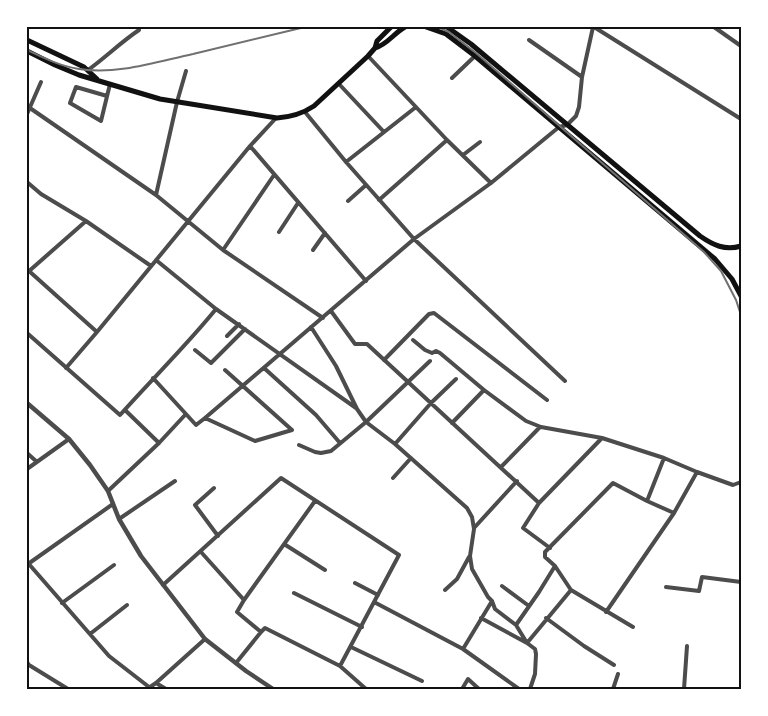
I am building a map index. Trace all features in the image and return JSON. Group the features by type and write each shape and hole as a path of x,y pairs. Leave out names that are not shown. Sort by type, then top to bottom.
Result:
{"main road":[{"path":"27,51 87,78 160,99 277,118 290,117 314,106 368,56 375,48 377,41 391,27"},
{"path":"375,48 382,46 405,27"},
{"path":"426,27 446,34 476,56 715,259 732,279 741,296"},
{"path":"447,27 471,44 700,236 717,246 726,248 741,246"},
{"path":"27,40 88,70 98,80"}],"street":[{"path":"88,70 139,30 139,27"},
{"path":"153,378 196,425 205,418 414,239 576,116 582,77 594,27 741,119"},
{"path":"714,27 741,46"},
{"path":"529,40 582,77"},
{"path":"368,56 490,183"},
{"path":"452,78 476,56"},
{"path":"156,195 186,71"},
{"path":"27,114 41,82"},
{"path":"107,96 76,87 70,103 101,122 110,84"},
{"path":"339,84 384,132"},
{"path":"29,107 156,195 223,250 322,318"},
{"path":"346,162 416,107"},
{"path":"305,112 379,201 414,239 565,381"},
{"path":"66,368 250,146 277,118"},
{"path":"379,201 447,140"},
{"path":"463,155 480,142"},
{"path":"250,146 366,281"},
{"path":"223,250 274,176"},
{"path":"27,182 41,194 86,221 151,266"},
{"path":"348,201 366,185"},
{"path":"279,232 298,203"},
{"path":"86,221 28,272 97,332"},
{"path":"313,250 325,233"},
{"path":"156,260 216,309 357,409"},
{"path":"27,333 120,415 216,309"},
{"path":"331,311 355,344 367,344 539,503"},
{"path":"384,360 429,314 434,313 547,400"},
{"path":"229,334 239,324"},
{"path":"311,327 336,366 366,422 395,444 467,508 472,517 474,529 470,556 472,569 495,609 516,626 526,643"},
{"path":"226,328 229,334 236,338"},
{"path":"195,350 211,363 245,329"},
{"path":"413,340 425,350 432,353 440,352 484,390 526,421 541,427 602,438 664,458 734,485 741,482"},
{"path":"299,445 315,452 331,451 366,422 429,360"},
{"path":"264,368 316,415 340,443"},
{"path":"205,418 255,441 292,430 225,370"},
{"path":"395,444 456,379"},
{"path":"452,423 484,390"},
{"path":"27,403 69,439 108,491 120,519 141,556 205,639 246,672 273,689"},
{"path":"125,410 159,443"},
{"path":"108,491 185,415"},
{"path":"501,467 541,427"},
{"path":"550,548 523,528 539,503 602,438"},
{"path":"27,470 69,439"},
{"path":"27,453 38,462"},
{"path":"393,478 411,458"},
{"path":"647,501 664,458"},
{"path":"606,612 674,513 697,472"},
{"path":"163,585 281,478 399,555 340,666"},
{"path":"120,519 175,481"},
{"path":"474,529 517,481"},
{"path":"633,627 571,590 555,566 544,556 545,552 613,483 674,513"},
{"path":"214,488 195,505 218,536"},
{"path":"261,632 237,612 315,501"},
{"path":"113,504 28,564 109,656 148,688 205,639"},
{"path":"284,544 325,570"},
{"path":"201,552 244,600"},
{"path":"446,590 457,579 470,556"},
{"path":"62,603 114,565"},
{"path":"516,626 555,566"},
{"path":"666,587 699,591 702,577 741,582"},
{"path":"355,583 378,595"},
{"path":"502,586 529,606"},
{"path":"526,643 571,590"},
{"path":"294,593 362,627"},
{"path":"463,649 492,601"},
{"path":"375,602 463,649 519,689"},
{"path":"90,634 127,605"},
{"path":"481,618 535,649 537,654 535,674 530,689"},
{"path":"546,618 614,665"},
{"path":"236,663 265,628 340,666 366,689"},
{"path":"684,689 687,646"},
{"path":"351,647 422,681"},
{"path":"28,665 68,689"},
{"path":"613,689 618,674"},
{"path":"462,689 468,679 479,689"},
{"path":"156,683 166,689"}],"railway":[{"path":"27,50 72,68 122,69 305,27"},
{"path":"438,27 449,32 476,53 704,252 721,271 741,315"}]}
